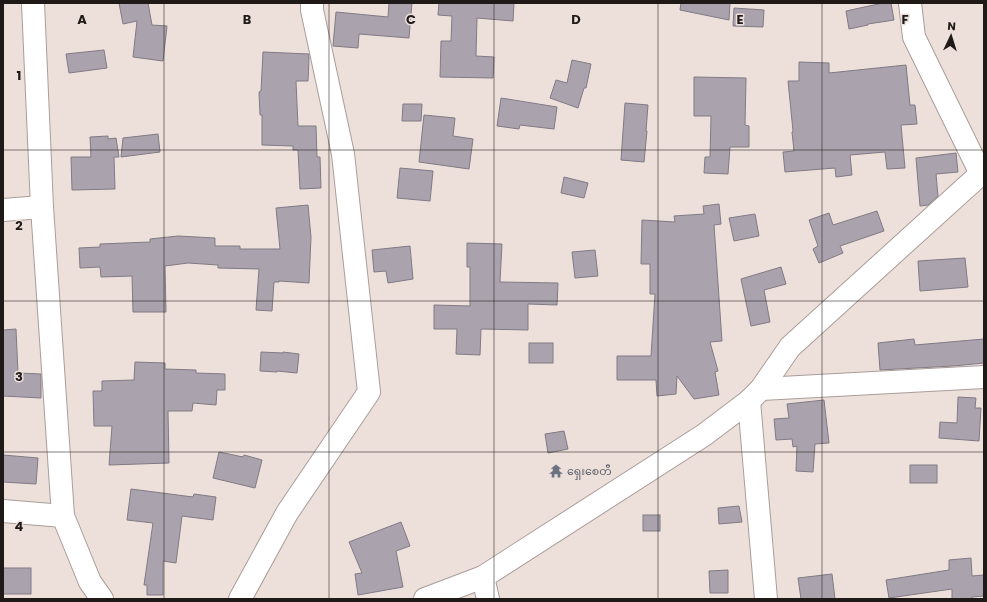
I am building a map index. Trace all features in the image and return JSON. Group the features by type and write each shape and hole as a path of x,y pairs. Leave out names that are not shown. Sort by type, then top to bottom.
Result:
{"street":[{"path":"33,3 42,207 63,516 90,582 102,599"},
{"path":"240,599 287,513 368,392 343,154 312,10 312,3"},
{"path":"425,599 483,577 704,435 755,395 790,347 982,173 914,37 910,3"},
{"path":"3,210 42,207"},
{"path":"755,395 984,377"},
{"path":"755,395 766,599"},
{"path":"3,511 63,516"},
{"path":"483,577 488,599"}],"building":[{"path":"119,3 148,3 152,25 167,26 163,61 133,57 137,21 123,24"},
{"path":"389,3 412,3 409,38 359,34 358,48 333,46 336,12 388,17"},
{"path":"439,3 514,3 513,21 477,18 476,56 494,57 493,78 440,77 441,41 451,41 452,16 438,15"},
{"path":"681,3 730,3 729,20 680,10"},
{"path":"883,3 891,3 894,20 849,29 846,11"},
{"path":"734,8 764,10 763,27 733,26"},
{"path":"104,50 107,68 69,73 66,54"},
{"path":"263,52 309,54 308,81 296,81 298,126 316,126 317,157 320,157 321,188 300,189 298,150 293,150 293,146 262,145 262,115 260,115 259,92 261,91"},
{"path":"572,60 591,64 586,88 584,88 578,108 550,98 556,80 567,83"},
{"path":"799,62 829,63 829,73 906,65 910,105 915,105 917,124 901,125 905,168 887,169 885,152 850,155 852,175 836,177 835,168 785,172 783,152 794,151 788,81 799,81"},
{"path":"694,77 746,78 745,125 749,126 749,147 730,147 728,174 704,173 705,157 710,157 711,116 694,116"},
{"path":"501,98 557,107 554,129 520,125 519,129 497,126"},
{"path":"625,103 648,105 644,162 621,160"},
{"path":"403,104 422,104 421,121 402,121"},
{"path":"424,115 455,118 453,136 473,139 469,169 419,162"},
{"path":"158,134 160,152 121,157 123,138"},
{"path":"108,136 108,139 116,138 119,157 114,157 115,189 72,190 71,157 91,157 90,137"},
{"path":"956,153 958,172 936,174 938,196 928,205 920,206 916,158"},
{"path":"400,168 433,171 430,201 397,198"},
{"path":"564,177 588,183 584,198 561,193"},
{"path":"719,204 721,224 714,225 722,341 710,342 718,371 715,372 719,395 694,399 677,376 676,394 657,396 656,380 617,380 617,356 651,356 655,294 650,294 650,264 641,264 642,220 675,222 674,216 704,214 703,206"},
{"path":"308,205 311,237 309,283 274,282 272,311 256,310 259,269 218,268 218,265 188,263 165,266 166,312 133,312 132,276 101,277 100,267 80,268 79,248 100,247 100,244 150,242 150,239 178,236 215,238 215,246 240,246 240,249 280,249 276,208"},
{"path":"877,211 884,231 840,246 843,253 819,263 813,249 818,246 809,220 829,213 833,225"},
{"path":"755,214 759,236 734,241 729,218"},
{"path":"467,243 502,244 500,282 558,283 557,305 528,304 528,330 481,329 480,355 456,354 457,329 434,329 434,305 470,306 470,267 467,267"},
{"path":"410,246 413,279 388,283 386,271 374,272 372,250"},
{"path":"595,250 598,276 575,278 572,252"},
{"path":"965,258 968,287 920,291 918,261"},
{"path":"781,267 786,284 764,290 770,322 751,326 741,279"},
{"path":"16,329 18,373 41,374 41,398 3,396 3,330"},
{"path":"914,339 915,345 984,339 984,363 880,370 878,343"},
{"path":"529,343 553,343 553,363 529,363"},
{"path":"261,352 299,354 297,373 260,371"},
{"path":"135,362 165,363 165,369 196,370 196,373 225,374 225,390 217,390 216,405 193,403 192,411 168,411 169,463 109,465 112,426 94,426 93,391 102,391 102,381 134,380"},
{"path":"958,397 976,398 975,408 981,408 979,441 939,438 940,422 957,423"},
{"path":"824,400 829,443 815,444 813,472 796,471 797,446 793,447 792,439 776,440 774,419 789,418 787,404"},
{"path":"564,431 568,449 548,453 545,434"},
{"path":"219,452 243,457 244,455 262,460 255,488 213,478"},
{"path":"3,455 38,458 36,484 3,482"},
{"path":"910,465 937,465 937,483 910,483"},
{"path":"131,489 193,497 194,494 216,497 213,520 182,516 176,563 163,561 163,595 147,595 147,585 144,585 153,523 127,520"},
{"path":"739,506 742,522 719,524 718,508"},
{"path":"643,515 660,515 660,531 643,531"},
{"path":"401,522 410,546 396,551 403,587 358,595 355,574 362,573 349,542"},
{"path":"971,558 972,576 984,575 984,596 972,597 972,599 952,599 952,589 889,598 886,580 949,570 949,560"},
{"path":"3,568 31,568 31,594 3,594"},
{"path":"728,570 728,593 710,593 709,571"},
{"path":"832,574 835,599 801,599 798,578"}],"place":[{"name":"ရှေးစေတီ","path":"556,471"}]}
